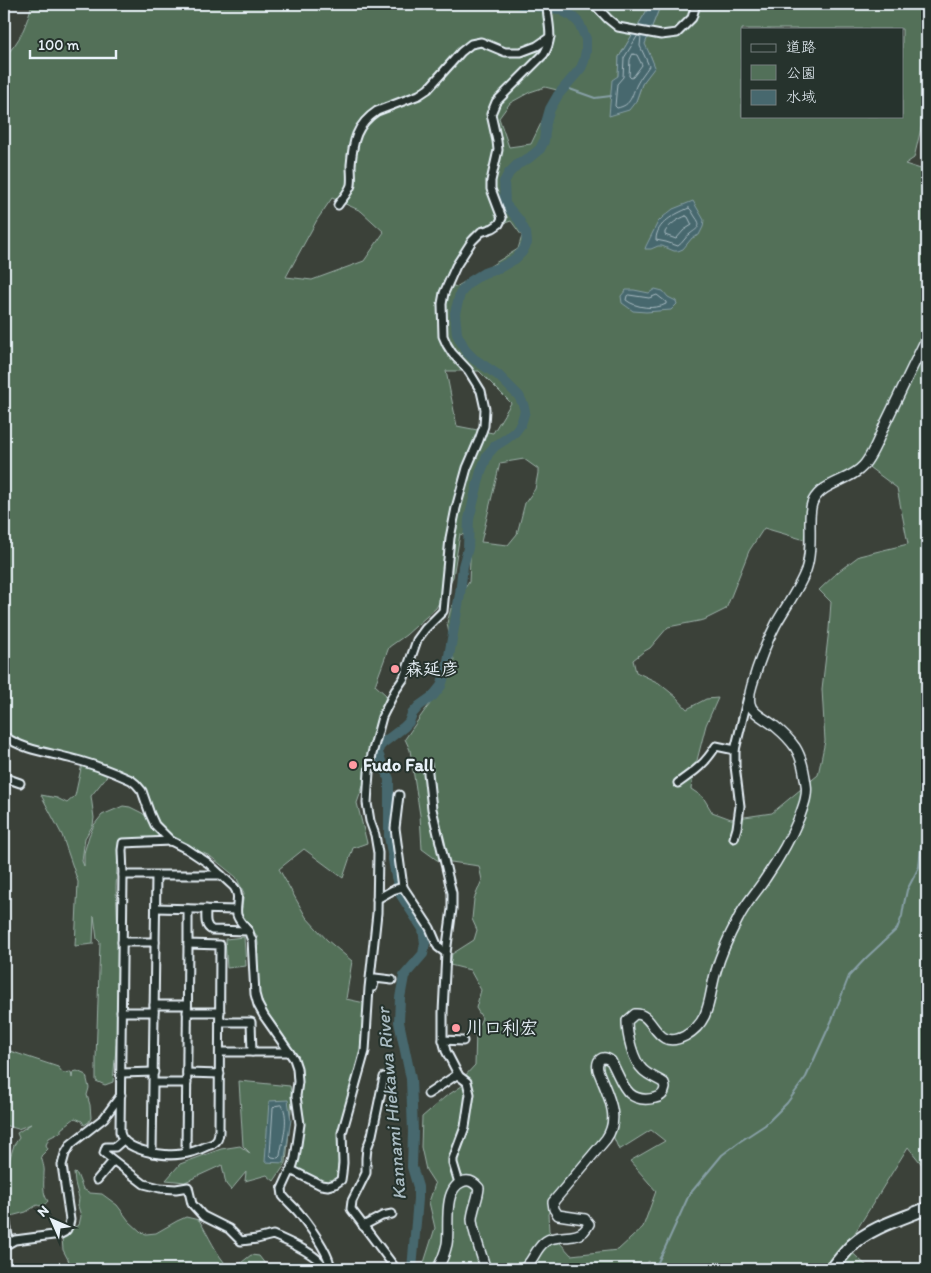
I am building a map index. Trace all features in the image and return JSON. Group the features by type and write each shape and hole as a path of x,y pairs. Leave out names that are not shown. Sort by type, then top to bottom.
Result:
{"main road":[{"path":"832,1269 847,1250 865,1235 927,1208"}],"street":[{"path":"291,1170 321,1185 328,1186 340,1180 343,1163 342,1132 365,1051 377,913 378,853 367,803 372,754 382,717 394,691 404,678 417,640 443,611 450,538 456,508 467,468 484,426 485,409 481,391 468,370 446,345 443,336 442,304 444,292 456,266 472,241 481,232 499,224 502,218 491,189 498,150 491,114 496,102 549,47 550,30 547,4"},
{"path":"594,4 618,27 661,36 677,33 692,18 696,4"},
{"path":"338,205 350,187 351,167 357,134 361,125 377,111 419,95 428,89 461,52 471,44 482,42 505,52 521,52 537,46 550,37"},
{"path":"734,838 740,806 735,766 736,750 748,697 775,625 807,568 810,511 814,501 822,491 862,467 874,448 927,337"},
{"path":"523,1269 528,1266 545,1241 584,1232 589,1224 584,1218 558,1215 554,1209 553,1202 606,1139 613,1127 614,1114 598,1070 597,1062 604,1058 611,1061 623,1085 632,1095 650,1099 662,1095 665,1088 664,1083 648,1074 638,1064 628,1036 628,1021 635,1014 643,1015 648,1019 655,1031 669,1039 685,1036 700,1024 708,1010 715,972 722,952 738,918 746,903 776,862 803,808 807,787 800,758 794,746 778,728 756,714 750,706 748,697"},
{"path":"4,736 13,743 28,749 92,764 130,780 142,791 155,825 171,841 208,863 237,891 236,910 240,921 252,940 255,994 258,1005 294,1060 297,1068 296,1096 300,1124 295,1158 282,1192 306,1222 324,1250 330,1269"},
{"path":"678,783 702,765 716,746 736,750"},
{"path":"427,764 432,809 452,893 452,910 446,953 443,1040 446,1051 458,1074 467,1082 470,1094 465,1127 453,1159 459,1183"},
{"path":"4,776 20,783"},
{"path":"399,795 395,828 403,887 430,928 438,947 446,953"},
{"path":"171,841 124,843 122,850 120,1132 123,1140 134,1147 152,1153 180,1155 197,1150 213,1143 220,1132 220,945 188,944"},
{"path":"123,875 221,875"},
{"path":"152,1153 156,876"},
{"path":"377,899 403,887"},
{"path":"156,908 236,910"},
{"path":"186,1153 188,909"},
{"path":"206,909 206,923 212,930 248,931"},
{"path":"122,942 155,942"},
{"path":"369,988 373,987 375,978 392,980"},
{"path":"121,1012 154,1008 187,1008 220,1012"},
{"path":"220,1022 251,1022 252,1052"},
{"path":"443,1040 463,1041"},
{"path":"220,1052 289,1052"},
{"path":"121,1073 154,1072"},
{"path":"187,1073 220,1074"},
{"path":"428,1094 458,1074"},
{"path":"384,1078 372,1135 367,1148 366,1173 352,1202 351,1209 396,1269"},
{"path":"154,1083 186,1083"},
{"path":"4,1210 6,1244 15,1240 61,1234 66,1231 70,1226 70,1220 62,1165 65,1154 70,1144 104,1118 121,1095"},
{"path":"123,1140 115,1147 106,1148 104,1153 144,1184 168,1189 188,1187 192,1204 202,1216 229,1229 241,1241 273,1235 313,1256 323,1265 324,1269"},
{"path":"97,1180 113,1161"},
{"path":"437,1269 444,1258 448,1242 448,1207 452,1192 459,1183 468,1180 479,1188 472,1221 485,1267 488,1269"},
{"path":"363,1226 382,1216 392,1214"}],"green space":[{"path":"32,4 530,4 535,6 536,4 648,4 646,12 619,57 618,77 636,101 642,84 654,67 644,45 661,4 927,4 927,103 914,158 905,164 927,171 927,1171 908,1147 846,1247 870,1269 655,1269 649,1261 638,1269 422,1269 435,1228 429,1202 435,1184 426,1170 421,1147 422,1117 445,1097 462,1086 463,1078 475,1065 476,1030 482,1018 476,1008 481,990 470,970 450,965 452,954 474,940 477,930 472,919 474,899 482,880 479,866 437,860 422,849 420,815 410,750 405,739 430,704 441,693 454,660 447,623 451,608 469,582 471,537 460,534 453,577 436,608 406,635 389,647 375,685 386,695 375,752 357,803 367,843 353,848 343,878 304,849 279,869 306,917 327,940 352,961 346,999 365,1003 363,1048 341,1137 341,1166 337,1181 321,1185 292,1167 302,1117 295,1061 258,1005 257,936 241,913 244,893 236,877 210,856 187,846 157,827 136,782 80,762 36,751 14,739 4,728 4,357 6,356 4,354 4,57 19,39","holes":["545,87 557,90 531,144 509,147 499,118 510,103 530,92","332,198 361,211 384,232 364,261 312,280 286,277 317,220","511,221 522,236 518,249 456,287 443,281 471,234","446,371 479,371 511,403 493,433 457,426","524,459 538,469 535,489 525,503 517,534 508,545 481,542 500,463","862,462 897,488 908,544 859,556 839,571 819,590 831,602 822,689 825,741 818,775 772,813 731,819 712,812 703,797 691,789 706,725 718,698 706,699 687,709 659,683 636,672 633,660 650,648 668,627 704,620 726,609 749,551 764,528 805,540 809,500","651,1130 665,1141 630,1161 656,1191 643,1227 618,1250 571,1255 549,1231 548,1214 569,1176 611,1131 619,1150"]},
{"path":"82,764 107,776 91,796 94,818 93,825 85,838 82,861 84,866 84,853 94,825 102,815 123,806 130,807 149,818 160,839 121,842 116,888 120,977 117,1036 113,1082 105,1085 96,1081 100,942 97,939 94,916 93,944 75,946 78,882 62,835 41,795 57,798 67,803 75,796"},
{"path":"244,937 246,966 227,968 225,939"},
{"path":"4,1049 58,1067 63,1073 71,1072 72,1078 73,1072 77,1071 86,1075 91,1118 84,1125 82,1121 75,1118 61,1129 61,1132 49,1138 46,1145 48,1149 41,1156 44,1169 44,1191 48,1201 46,1204 37,1205 26,1212 11,1216 9,1216 5,1209 4,1177 14,1145 19,1138 17,1133 31,1124 18,1129 4,1125"},
{"path":"239,1081 290,1086 292,1099 286,1163 274,1181 267,1175 245,1181 246,1172 231,1190 226,1184 222,1165 185,1182 166,1180 180,1164 221,1149 240,1146 251,1154 243,1146"},
{"path":"74,1173 77,1174 83,1189 90,1193 102,1194 117,1205 129,1221 141,1232 146,1234 156,1233 186,1217 199,1220 216,1251 229,1268 237,1266 251,1255 259,1256 269,1269 73,1269 63,1250 62,1238 72,1228 79,1225 81,1216"}],"water":[{"path":"648,4 661,4 645,44 655,67 642,84 636,101 629,110 609,116 612,80 618,76 619,57 646,12"},
{"path":"693,201 704,220 699,235 692,238 683,249 678,251 662,246 645,249 658,222 663,217 673,209"},
{"path":"655,289 663,291 668,297 676,301 677,304 671,310 646,312 633,311 622,303 621,296 626,290 649,293"},
{"path":"288,1100 291,1120 284,1163 265,1162 269,1101"}],"waterway":[{"name":"Kannami Hiekawa River","path":"412,1269 418,1187 412,1167 411,1079 399,1022 400,998 404,976 423,954 425,943 423,929 401,895 396,877 389,836 389,779 378,753 379,747 404,727 419,706 433,696 441,686 447,667 463,566 468,548 469,519 481,471 488,454 495,446 515,432 521,424 525,411 519,396 498,375 474,359 466,351 457,334 455,313 460,294 471,281 515,259 527,243 526,233 519,220 505,204 504,182 509,173 518,164 540,149 544,141 550,109 558,95 581,68 584,61 586,39 579,23 572,16 559,9 520,4"},
{"path":"564,87 595,98 611,96"},
{"path":"652,1269 658,1262 689,1195 722,1155 765,1125 787,1103 806,1077 832,1020 849,976 897,929 902,916 907,890 919,867 923,826 927,814"}],"place":[{"name":"森延彦","path":"395,669"},
{"name":"Fudo Fall","path":"353,765"},
{"name":"川口利宏","path":"456,1028"}]}
